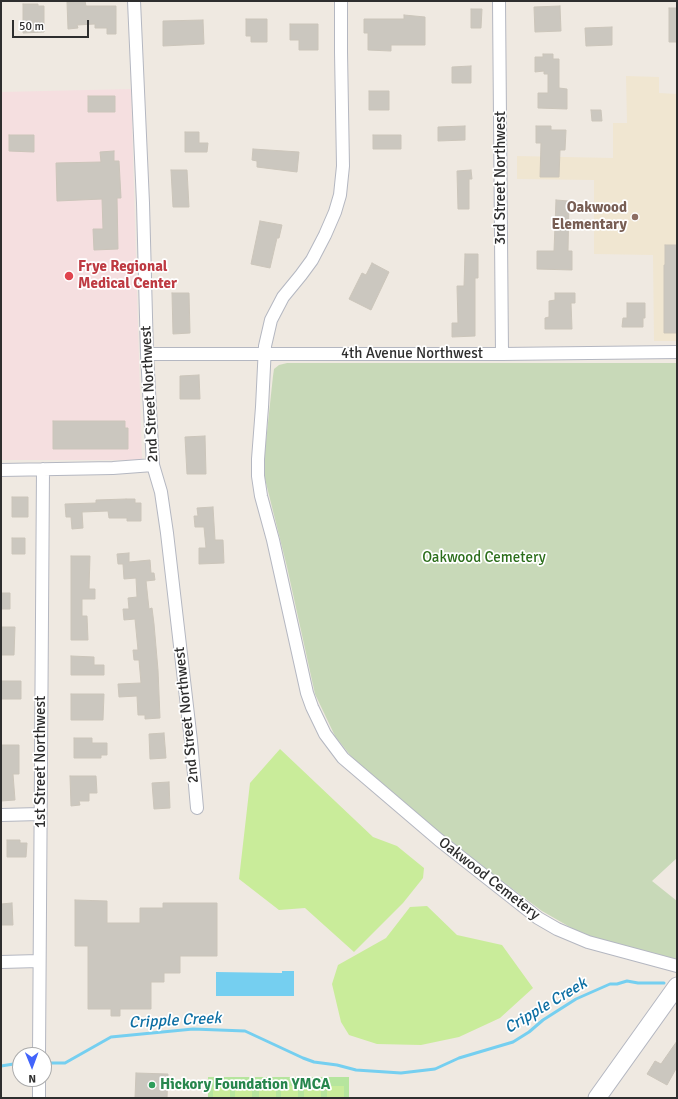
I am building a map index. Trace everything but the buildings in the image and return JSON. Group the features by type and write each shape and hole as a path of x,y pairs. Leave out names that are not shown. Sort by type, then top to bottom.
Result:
{"main road":[{"path":"597,1098 677,986"}],"street":[{"name":"2nd Street Northwest","path":"134,1 143,203 147,354 153,465 161,492 167,533 197,808"},
{"name":"Oakwood Cemetery","path":"341,1 343,166 340,195 335,212 312,260 280,302 271,320 266,354 258,459 258,476 261,496 285,592 307,693 325,734 343,758 400,808 478,872 538,918 557,929 578,938 621,952 677,966"},
{"name":"3rd Street Northwest","path":"499,1 502,354"},
{"name":"4th Avenue Northwest","path":"147,354 502,354 677,352"},
{"path":"1,470 113,468 153,465"},
{"name":"1st Street Northwest","path":"39,1047 44,469"},
{"path":"1,815 40,814"},
{"path":"1,962 39,961"},
{"path":"38,1098 39,1087"}],"shaded area":[{"name":"Oakwood Elementary","path":"626,76 659,77 659,93 677,94 677,341 654,341 653,255 594,254 594,180 517,179 517,156 613,158 613,123 627,123"},
{"name":"Frye Regional Medical Center","path":"131,89 142,460 1,460 1,92"}],"green space":[{"name":"Oakwood Cemetery","path":"287,363 677,363 677,858 652,881 677,901 677,960 582,934 542,911 471,858 369,775 335,736 315,694 287,567 265,479 264,460 274,369 279,365"},
{"path":"280,749 373,837 397,846 424,868 423,878 403,903 354,952 305,908 279,910 239,879 250,783"},
{"path":"427,906 457,935 502,945 533,988 500,1018 459,1037 421,1045 377,1044 349,1035 341,1022 332,984 338,965 386,938 410,907"},
{"path":"208,1077 349,1077 349,1098 208,1098"},
{"path":"230,1086 230,1098 213,1098 213,1087"},
{"path":"252,1086 252,1098 235,1098 235,1087"},
{"path":"259,1086 276,1086 276,1098 259,1098"},
{"path":"281,1086 298,1086 298,1098 281,1098"},
{"path":"304,1086 321,1086 321,1098 304,1098"},
{"path":"327,1086 344,1086 344,1098 327,1098"}],"water":[{"path":"282,971 294,971 294,996 216,996 216,972 282,973"}],"waterway":[{"name":"Cripple Creek","path":"52,1063 65,1063 111,1037 193,1029 245,1031 314,1062 337,1065 356,1070 401,1073 435,1069 459,1058 513,1042 529,1032 543,1020 576,999 610,984 617,984 627,981 638,983 664,983"},
{"name":"Cripple Creek","path":"1,1066 12,1064"}],"place":[{"name":"Oakwood Elementary","path":"635,217"},
{"name":"Frye Regional Medical Center","path":"69,276"},
{"name":"Hickory Foundation YMCA","path":"152,1085"}]}
